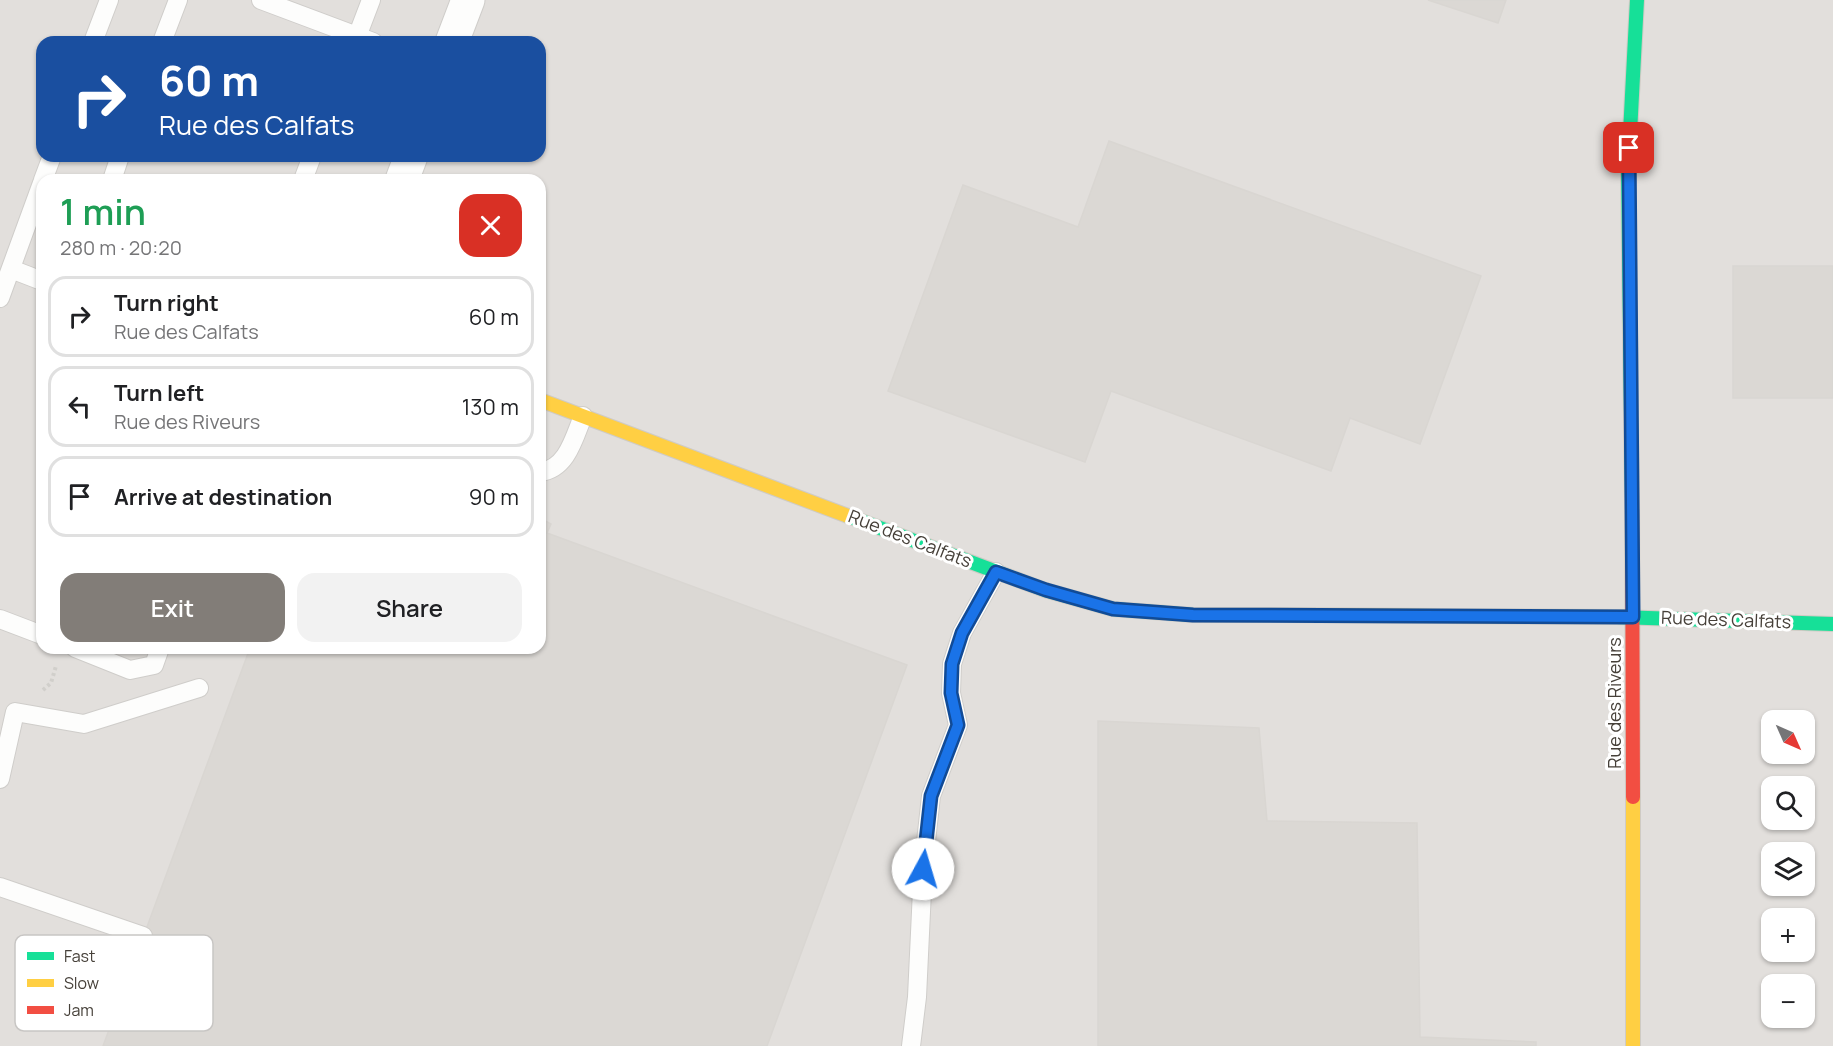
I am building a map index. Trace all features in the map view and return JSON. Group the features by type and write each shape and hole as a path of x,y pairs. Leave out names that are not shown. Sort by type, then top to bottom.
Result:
{"street":[{"path":"455,36 468,0"},
{"name":"Rue des Riveurs","path":"1633,1046 1633,617 1628,171 1637,0"},
{"name":"Rue des Calfats","path":"546,402 996,572 1046,590 1113,609 1193,615 1633,617 1833,624"}],"lane":[{"path":"95,36 109,0"},
{"path":"164,36 178,0"},
{"path":"261,0 352,36"},
{"path":"363,36 370,0"},
{"path":"0,298 36,198"},
{"path":"11,269 36,279"},
{"path":"546,470 553,468 565,458 583,416"},
{"path":"910,1046 917,998 923,869 931,796 958,725 951,693 952,664 962,633 996,572"},
{"path":"0,619 36,633"},
{"path":"90,654 130,670 154,665 158,654"},
{"path":"0,779 15,712 84,724 198,688"},
{"path":"0,887 140,935"}],"shaded area":[{"path":"0,0 1833,0 1833,1046 0,1046"}],"building":[{"path":"1428,0 1506,0 1498,23"},
{"path":"1109,141 1481,276 1420,444 1350,418 1331,471 1111,391 1085,462 888,391 963,185 1078,227"},
{"path":"1733,266 1833,266 1833,398 1733,398"},
{"path":"546,521 551,524 547,533 907,665 767,1046 103,1046 109,1031 213,1031 213,935 144,935 248,654 546,654"},
{"path":"1098,721 1259,728 1267,821 1417,823 1420,1037 1536,1042 1536,1046 1098,1046"}],"traffic: fast":[{"path":"1632,498 1628,171 1637,0"},
{"path":"848,516 1045,590 1113,609 1193,615 1281,615"},
{"path":"1617,617 1833,624"}],"traffic: slow":[{"path":"546,402 848,516"},
{"path":"1281,615 1617,617"},
{"path":"1633,797 1633,1046"}],"traffic: jam":[{"path":"1632,498 1633,797"}],"route":[{"path":"923,869 931,796 958,725 951,693 952,664 962,633 996,572 1046,590 1113,609 1193,615 1633,617 1629,148"}]}
